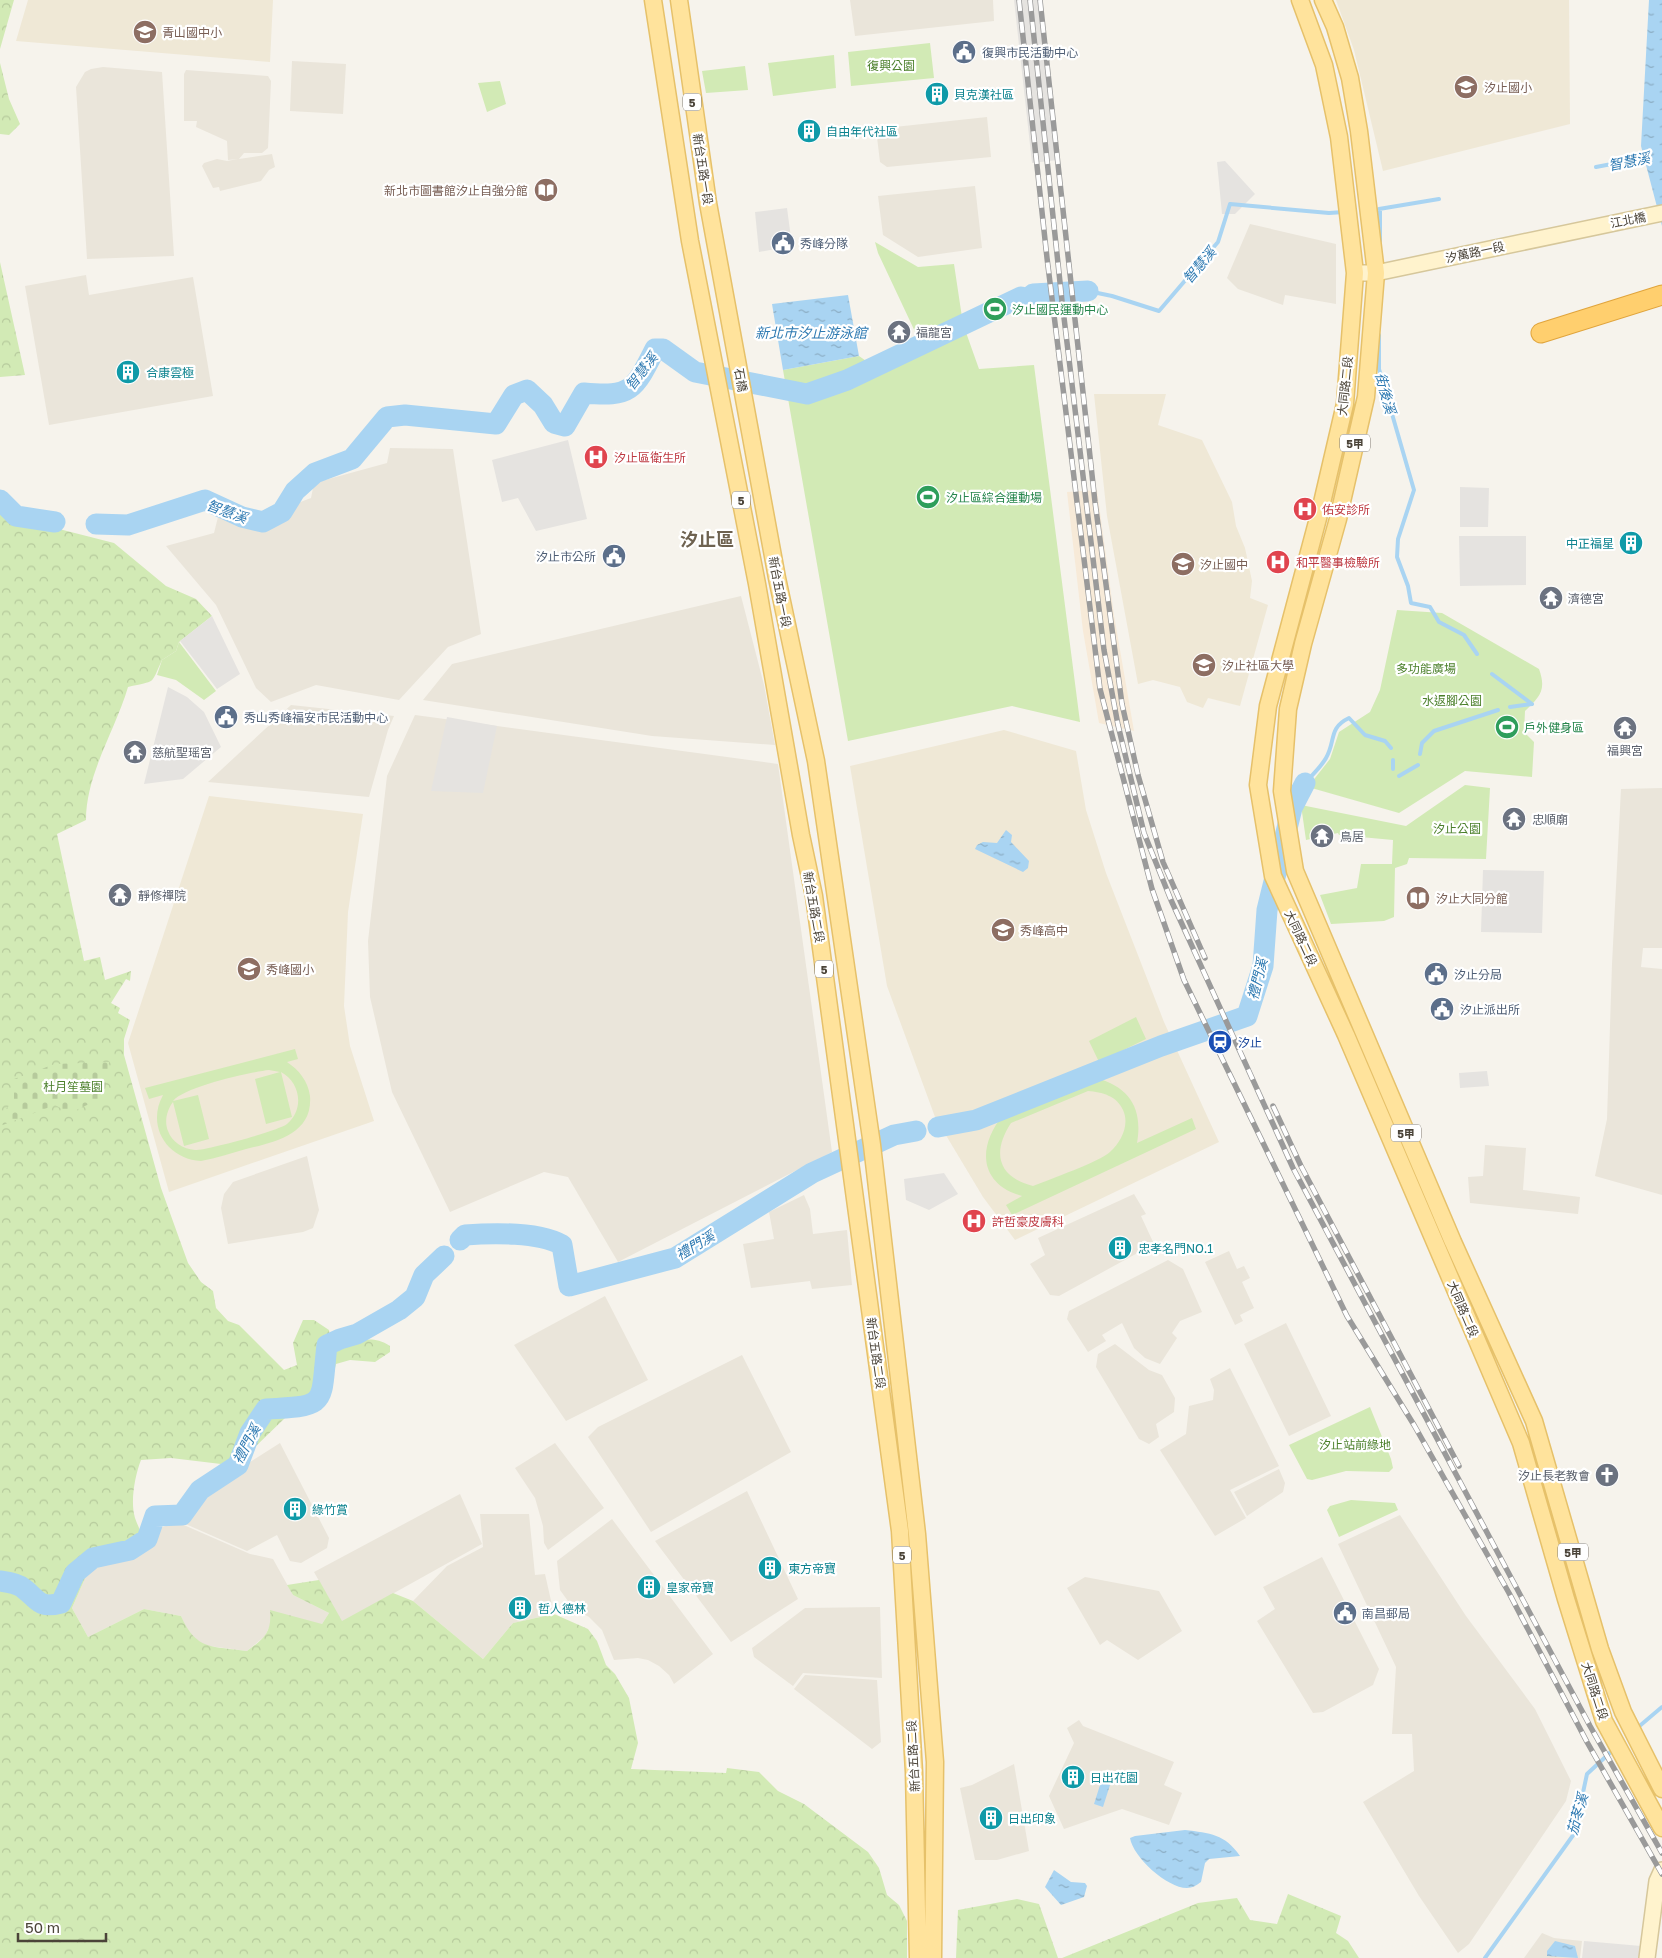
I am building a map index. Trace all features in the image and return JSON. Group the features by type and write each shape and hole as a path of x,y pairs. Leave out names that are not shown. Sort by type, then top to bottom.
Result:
{"highway":[{"path":"1541,333 1662,295"}],"main road":[{"name":"新台五路一段","path":"653,0 690,241 708,334"},
{"name":"新台五路一段","path":"679,0 698,140 733,337"},
{"name":"大同路二段","path":"1300,0 1324,65 1339,137 1355,273 1345,404 1321,507 1268,706 1258,785 1273,876 1346,1035 1521,1443 1563,1590 1604,1721 1662,1828"},
{"name":"大同路二段","path":"1323,0 1335,27 1350,78 1373,253 1380,272 1366,397 1338,519 1288,709 1282,791 1294,871 1452,1242 1534,1421 1600,1649 1623,1712 1662,1789"},
{"name":"石橋","path":"708,334 724,416"},
{"name":"石橋","path":"733,337 749,423"},
{"name":"新台五路一段","path":"724,416 757,584 786,753"},
{"name":"新台五路一段","path":"749,423 777,578 816,761"},
{"path":"1294,605 1313,610"},
{"name":"新台五路二段","path":"786,753 815,902 900,1532 914,1772 918,1958"},
{"name":"新台五路二段","path":"816,761 872,1145 917,1534 935,1762 934,1958"},
{"path":"1273,876 1294,871"}],"street":[{"name":"江北橋","path":"1594,226 1662,214"},
{"name":"汐萬路一段","path":"1355,273 1380,272 1594,226"},
{"path":"1647,1958 1656,1881 1662,1870"}],"shaded area":[{"name":"青山國中小","path":"28,0 273,0 270,62 16,41"},
{"path":"850,0 993,0 994,21 855,36"},
{"path":"1014,0 1040,0 1058,160 1032,163"},
{"name":"汐止國小","path":"1336,0 1569,0 1570,124 1383,171 1354,50"},
{"path":"292,61 346,64 343,114 290,111"},
{"path":"103,67 162,72 174,256 87,259 76,87 85,72"},
{"path":"186,70 268,76 271,81 268,148 262,153 244,153 239,159 272,154 275,167 269,170 261,181 220,191 219,187 213,188 202,166 204,163 217,159 227,161 238,159 228,160 227,141 196,127 197,121 184,121 184,74"},
{"path":"987,117 991,157 887,167 880,162 876,129"},
{"path":"1225,161 1255,194 1235,214 1222,214 1217,162"},
{"path":"975,186 982,248 918,257 883,235 878,196"},
{"path":"787,208 791,238 780,239 781,248 759,252 755,212"},
{"path":"1250,224 1336,244 1336,304 1285,295 1283,305 1238,289 1227,278"},
{"name":"合康雲極","path":"86,275 89,295 193,277 213,396 49,425 25,286"},
{"name":"汐止國中","path":"1094,394 1166,394 1158,425 1202,440 1232,502 1236,526 1245,548 1252,581 1250,598 1268,605 1240,706 1208,698 1203,708 1187,702 1180,687 1153,680 1138,684 1107,516"},
{"path":"568,440 587,519 536,531 518,498 502,502 492,460"},
{"path":"390,448 453,449 481,634 448,647 399,700 316,685 271,702 256,688 216,605 166,546 214,533 218,517 261,532 291,516 295,504 311,498 314,483 387,463"},
{"path":"1460,487 1489,488 1488,527 1460,527"},
{"path":"1097,490 1114,615 1134,731 1099,723 1083,631 1067,492"},
{"path":"1459,536 1526,536 1526,585 1460,586"},
{"path":"741,596 764,685 775,745 652,736 423,700 452,664"},
{"path":"212,616 240,674 217,689 180,641"},
{"path":"168,687 187,697 204,712 221,747 183,779 144,784"},
{"path":"291,705 394,716 388,730 369,797 208,782"},
{"path":"415,715 778,764 832,1152 618,1262 568,1177 544,1172 450,1212 392,1092 370,997 368,941 387,776"},
{"path":"447,717 497,726 483,793 431,791"},
{"name":"秀峰高中","path":"1004,730 1076,751 1086,810 1106,873 1164,1022 1219,1142 1015,1240 983,1197 935,1117 887,986 850,766"},
{"path":"1662,788 1662,948 1643,948 1641,967 1662,969 1662,1195 1595,1176 1607,1119 1612,964 1621,789"},
{"name":"秀峰國小","path":"209,796 363,814 348,912 344,1006 350,1046 374,1121 169,1192 128,1043"},
{"path":"1483,870 1544,871 1542,933 1481,932"},
{"path":"1487,1071 1489,1086 1460,1088 1459,1073"},
{"path":"1485,1145 1526,1148 1523,1190 1580,1197 1578,1214 1470,1203 1468,1177 1483,1176"},
{"path":"307,1156 319,1210 313,1228 303,1232 228,1244 221,1208 224,1194 233,1182"},
{"path":"944,1173 958,1194 929,1210 906,1200 904,1179"},
{"name":"忠孝名門NO.1","path":"1134,1194 1146,1214 1141,1216 1154,1244 1059,1296 1050,1295 1030,1264 1045,1255 1038,1238"},
{"path":"804,1195 810,1209 813,1234 847,1230 852,1285 812,1289 810,1281 751,1288 743,1244 774,1239 769,1212"},
{"path":"1229,1251 1237,1269 1244,1266 1250,1278 1242,1282 1254,1308 1240,1315 1243,1321 1235,1325 1205,1262"},
{"path":"1168,1260 1183,1269 1202,1312 1180,1321 1172,1333 1177,1338 1160,1364 1145,1358 1134,1348 1122,1323 1102,1335 1106,1341 1088,1352 1067,1319 1069,1311"},
{"path":"605,1296 648,1380 566,1421 514,1345"},
{"path":"1286,1323 1331,1416 1289,1436 1244,1344"},
{"path":"1115,1344 1149,1370 1162,1375 1175,1398 1174,1412 1156,1424 1159,1437 1149,1444 1139,1439 1096,1367 1098,1354"},
{"path":"742,1355 791,1452 651,1532 588,1437 598,1427"},
{"path":"1230,1368 1279,1466 1230,1490 1246,1518 1215,1536 1160,1450 1186,1434 1189,1406 1213,1400 1214,1390 1210,1379"},
{"name":"綠竹賞","path":"280,1443 329,1538 327,1548 301,1563 290,1561 277,1535 247,1551 181,1522 201,1493"},
{"path":"555,1443 604,1508 548,1550 544,1543 543,1526 535,1498 515,1468"},
{"path":"1279,1469 1285,1483 1283,1492 1247,1516 1234,1492"},
{"path":"747,1491 798,1599 731,1642 655,1541"},
{"path":"460,1494 482,1544 342,1622 314,1572"},
{"path":"480,1514 529,1514 535,1575 545,1574 554,1614 513,1623 483,1659 413,1601 447,1566 483,1547"},
{"path":"1400,1515 1466,1616 1535,1709 1571,1781 1566,1801 1469,1944 1458,1953 1419,1896 1363,1802 1414,1771 1412,1734 1392,1734 1396,1667 1338,1544"},
{"path":"612,1519 713,1654 674,1684 669,1675 659,1666 648,1660 638,1658 614,1660 602,1630 589,1617 573,1608 560,1590 557,1561"},
{"path":"177,1522 250,1554 273,1559 293,1595 329,1613 322,1624 271,1623 265,1636 247,1651 201,1645 187,1631 181,1616 144,1609 88,1637 72,1608 90,1567 145,1548 160,1528"},
{"path":"1322,1557 1379,1669 1373,1685 1323,1712 1313,1713 1257,1621 1275,1609 1263,1587"},
{"path":"1085,1577 1159,1591 1182,1631 1138,1660 1107,1640 1100,1645 1067,1588"},
{"path":"880,1607 882,1678 803,1673 793,1686 754,1657 752,1648 805,1608"},
{"path":"805,1675 877,1680 881,1742 872,1749 794,1689"},
{"path":"1079,1720 1083,1726 1174,1762 1164,1785 1182,1793 1169,1825 1122,1809 1064,1829 1049,1796 1074,1743 1067,1728"},
{"name":"日出印象","path":"1014,1764 1029,1851 997,1860 975,1860 960,1788 972,1785"},
{"path":"1542,1933 1554,1938 1582,1941 1580,1958 1524,1958"},
{"path":"1584,1941 1641,1946 1640,1958 1582,1958"}],"green space":[{"path":"0,0 14,0 0,49"},
{"name":"復興公園","path":"930,43 934,78 851,86 848,52"},
{"path":"834,55 836,88 773,96 768,63"},
{"path":"0,63 9,99 20,124 9,135 0,134"},
{"path":"745,66 748,90 706,93 702,71"},
{"path":"500,81 506,104 487,112 478,83"},
{"name":"汐止區綜合運動場","path":"875,242 918,267 954,264 963,324 979,369 1034,365 1080,722 1012,706 848,741 783,370 859,356 869,363 918,338 878,253"},
{"path":"0,262 25,375 0,377"},
{"path":"0,494 25,514 63,530 114,543 166,586 196,599 212,616 179,642 176,651 162,660 151,681 128,687 96,769 87,803 86,820 57,834 84,961 100,957 105,980 131,971 130,981 126,979 111,1003 120,1008 118,1013 130,1020 124,1039 124,1055 161,1188 188,1263 201,1282 213,1291 216,1308 228,1321 239,1325 284,1370 297,1365 293,1343 303,1320 314,1320 329,1330 330,1338 337,1341 373,1340 390,1346 390,1352 375,1362 350,1360 336,1364 327,1400 314,1410 285,1418 256,1446 221,1464 171,1458 141,1460 135,1481 133,1504 135,1518 145,1548 90,1567 72,1608 88,1637 144,1609 181,1616 193,1636 207,1645 247,1651 266,1634 270,1624 270,1610 322,1624 329,1613 293,1595 287,1585 319,1580 342,1621 393,1593 413,1601 483,1659 513,1623 554,1614 588,1629 597,1641 606,1665 615,1674 629,1698 638,1743 631,1769 726,1773 727,1768 759,1772 778,1791 804,1804 868,1852 879,1868 887,1895 899,1905 907,1921 907,1958 0,1958"},
{"name":"水返腳公園","path":"1397,610 1442,613 1539,669 1542,688 1538,697 1525,711 1524,732 1534,742 1532,777 1465,771 1399,813 1308,787 1330,759 1339,732 1370,712 1380,690"},
{"path":"179,642 216,691 204,700 176,680 157,675 162,660 176,651"},
{"name":"汐止公園","path":"1465,785 1490,788 1486,859 1409,858 1407,864 1395,868 1394,917 1384,921 1331,924 1320,895 1357,888 1361,864 1392,864 1393,840 1339,835 1338,833 1306,840 1301,805 1406,826"},
{"path":"1136,1017 1146,1039 1099,1062 1089,1041"},
{"path":"295,1049 298,1059 287,1062 299,1072 305,1081 310,1096 309,1109 299,1128 280,1139 201,1161 189,1159 178,1154 163,1139 157,1118 158,1107 163,1095 149,1099 145,1088","holes":["269,1070 280,1072 255,1079 266,1124 292,1117 281,1072 292,1082 298,1096 298,1104 293,1118 287,1124 242,1140 195,1150 178,1144 170,1135 166,1120 169,1108 173,1102 184,1146 209,1139 198,1095 173,1101 180,1096 203,1086 233,1077"]},
{"name":"杜月笙墓園","path":"109,1062 104,1097 70,1113 55,1105 0,1126 0,1116 14,1100 14,1079 55,1064"},
{"path":"1096,1078 1108,1082 1118,1087 1132,1101 1138,1120 1137,1143 1192,1118 1196,1129 1012,1215 1006,1205 1022,1196 997,1183 990,1174 987,1163 986,1152 989,1139 995,1127 1003,1115 1084,1079","holes":["1088,1091 1113,1098 1120,1105 1125,1116 1125,1127 1121,1138 1110,1152 1086,1165 1033,1186 1021,1182 1005,1170 1001,1162 1001,1144 1011,1123"]},
{"name":"汐止站前綠地","path":"1370,1407 1393,1468 1389,1472 1346,1471 1312,1480 1307,1479 1289,1445"},
{"path":"1351,1500 1395,1503 1398,1510 1339,1537 1327,1510 1330,1506"},
{"path":"1288,1894 1341,1916 1336,1933 1348,1941 1359,1958 1062,1958 1198,1903 1237,1898 1250,1920 1277,1924"},
{"path":"1017,1899 1039,1904 1058,1958 956,1958 958,1910"}],"water":[{"path":"1649,0 1662,0 1662,226 1641,146"},
{"name":"新北市汐止游泳館","path":"848,295 859,356 783,370 772,304"},
{"path":"1006,830 1012,835 1011,842 1029,861 1028,868 1023,872 975,849 977,845 983,842 997,843"},
{"path":"1101,1782 1110,1785 1103,1807 1094,1804"},
{"path":"1185,1830 1202,1832 1223,1839 1240,1856 1209,1859 1205,1863 1201,1882 1187,1888 1179,1887 1161,1877 1144,1862 1132,1846 1130,1838"},
{"path":"1054,1870 1071,1882 1085,1883 1087,1886 1084,1897 1061,1905 1045,1887"},
{"path":"1555,1941 1575,1946 1578,1958 1547,1956 1547,1951"}],"waterway":[{"name":"智慧溪","path":"1596,167 1648,157"},
{"name":"智慧溪","path":"1379,209 1439,199"},
{"name":"智慧溪","path":"1088,291 1112,296 1159,311 1218,242 1230,204 1329,213 1344,212"},
{"name":"街後溪","path":"1380,209 1380,241"},
{"name":"智慧溪","path":"1033,294 1088,291"},
{"name":"智慧溪","path":"96,524 128,525 205,500 242,517 263,522 282,512 295,491 315,473 352,459 387,417 405,415 496,424 514,395 527,390 543,405 554,423 565,426 584,393 612,394 629,388 642,374 655,349 663,349 695,372 807,394 847,380 1021,297"},
{"name":"街後溪","path":"1379,335 1379,369 1414,490 1398,539 1397,557 1408,586 1411,603 1430,607 1439,622 1464,635 1477,654"},
{"name":"智慧溪","path":"0,500 16,516 55,522"},
{"path":"1492,674 1532,704"},
{"name":"禮門溪","path":"1510,707 1532,704"},
{"name":"禮門溪","path":"1420,754 1422,743 1434,731 1498,710"},
{"name":"禮門溪","path":"1305,783 1326,758 1338,726 1349,718 1365,735 1385,741 1391,748"},
{"name":"禮門溪","path":"1393,760 1393,769"},
{"name":"禮門溪","path":"1399,776 1418,765"},
{"name":"禮門溪","path":"938,1127 976,1120 1161,1046 1247,1016 1263,966 1267,910 1292,808 1305,783"},
{"name":"禮門溪","path":"460,1240 465,1235 501,1234 541,1238 562,1245 569,1286 675,1258 812,1173 894,1135 916,1131"},
{"name":"禮門溪","path":"0,1581 21,1586 43,1604 53,1605 61,1603 75,1573 93,1558 130,1550 147,1539 155,1516 182,1515 200,1490 238,1465 250,1433 266,1409 302,1406 312,1403 318,1398 324,1380 327,1345 357,1334 399,1310 415,1297 424,1275 444,1256"},
{"name":"茄苳溪","path":"1636,1729 1662,1707"},
{"name":"茄苳溪","path":"1485,1958 1574,1834 1587,1774 1614,1749"}],"railway":[{"path":"1019,0 1047,258 1100,689 1152,889 1184,980 1347,1316 1414,1425 1509,1593 1587,1742 1662,1874"},
{"path":"1030,0 1062,301 1104,650 1118,725 1144,833 1171,900 1293,1168 1590,1726 1662,1853"},
{"path":"1040,0 1095,502 1122,704 1138,775 1163,862 1205,958"},
{"path":"1273,1106 1301,1166 1459,1466"}],"place":[{"name":"青山國中小","path":"145,32"},
{"name":"復興市民活動中心","path":"964,52"},
{"name":"汐止國小","path":"1466,87"},
{"name":"貝克漢社區","path":"937,94"},
{"name":"自由年代社區","path":"809,131"},
{"name":"新北市圖書館汐止自強分館","path":"546,190"},
{"name":"秀峰分隊","path":"783,243"},
{"name":"汐止國民運動中心","path":"995,309"},
{"name":"福龍宮","path":"899,332"},
{"name":"合康雲極","path":"128,372"},
{"name":"汐止區衛生所","path":"596,457"},
{"name":"汐止區綜合運動場","path":"928,497"},
{"name":"佑安診所","path":"1305,509"},
{"name":"中正福星","path":"1631,543"},
{"name":"汐止市公所","path":"614,556"},
{"name":"和平醫事檢驗所","path":"1278,562"},
{"name":"汐止國中","path":"1183,564"},
{"name":"濟德宮","path":"1551,598"},
{"name":"汐止社區大學","path":"1204,665"},
{"name":"秀山秀峰福安市民活動中心","path":"226,717"},
{"name":"戶外健身區","path":"1507,727"},
{"name":"福興宮","path":"1625,728"},
{"name":"慈航聖瑶宮","path":"135,752"},
{"name":"忠順廟","path":"1514,819"},
{"name":"鳥居","path":"1322,836"},
{"name":"靜修禪院","path":"120,895"},
{"name":"汐止大同分館","path":"1418,898"},
{"name":"秀峰高中","path":"1003,930"},
{"name":"秀峰國小","path":"249,969"},
{"name":"汐止分局","path":"1436,974"},
{"name":"汐止派出所","path":"1442,1009"},
{"name":"汐止","path":"1220,1042"},
{"name":"許哲豪皮膚科","path":"974,1221"},
{"name":"忠孝名門NO.1","path":"1120,1248"},
{"name":"汐止長老教會","path":"1607,1475"},
{"name":"綠竹賞","path":"295,1509"},
{"name":"東方帝寶","path":"770,1568"},
{"name":"皇家帝寶","path":"649,1587"},
{"name":"哲人德林","path":"520,1608"},
{"name":"南昌郵局","path":"1345,1613"},
{"name":"日出花園","path":"1073,1777"},
{"name":"日出印象","path":"991,1818"}],"district":[{"name":"汐止區","path":"707,539"}],"park label":[{"name":"多功能廣場","path":"1426,668"}]}
